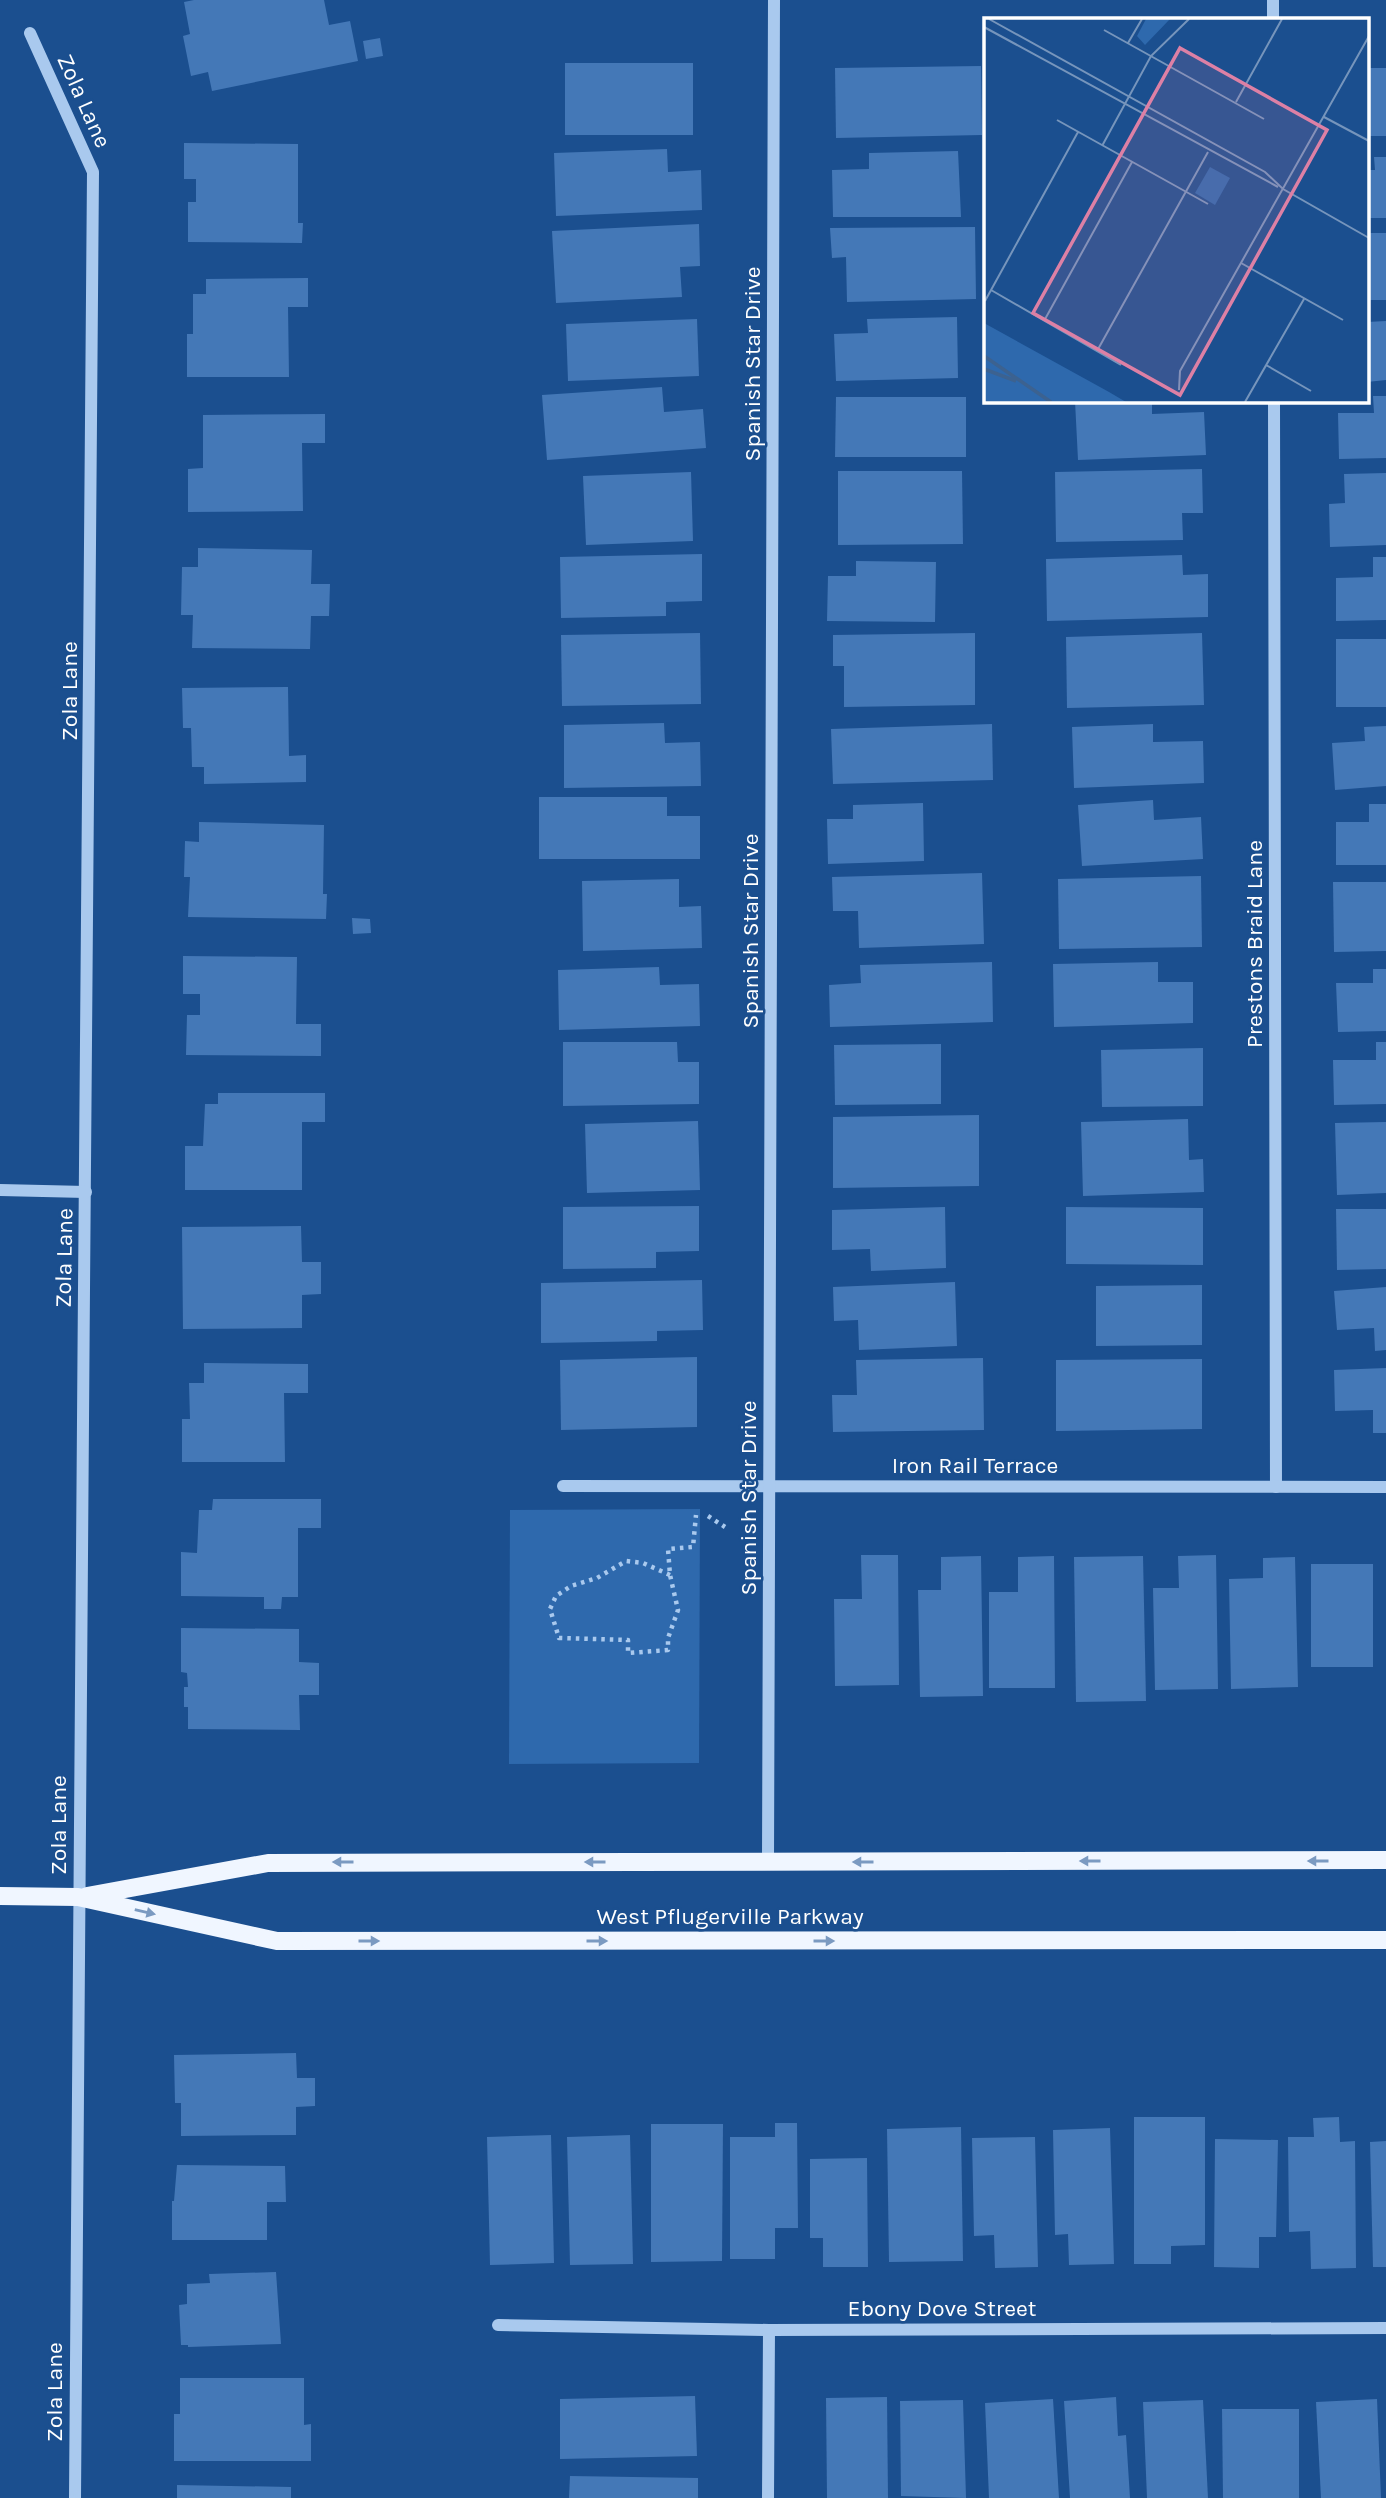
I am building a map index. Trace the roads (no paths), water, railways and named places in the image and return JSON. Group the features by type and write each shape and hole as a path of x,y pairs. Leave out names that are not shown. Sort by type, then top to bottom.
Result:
{"main road":[{"name":"West Pflugerville Parkway","path":"0,1896 78,1897 268,1863 1386,1860"},
{"name":"West Pflugerville Parkway","path":"78,1897 276,1941 1386,1940"}],"street":[{"name":"Spanish Star Drive","path":"768,1862 774,0"},
{"path":"1273,0 1273,18"},
{"name":"Zola Lane","path":"30,33 93,172 75,2498"},
{"name":"Prestons Braid Lane","path":"1274,402 1276,1487"},
{"path":"0,1190 86,1192"},
{"name":"Iron Rail Terrace","path":"563,1486 1386,1487"},
{"name":"Ebony Dove Street","path":"498,2325 769,2330 1386,2328"},
{"path":"768,2498 769,2330"}]}
